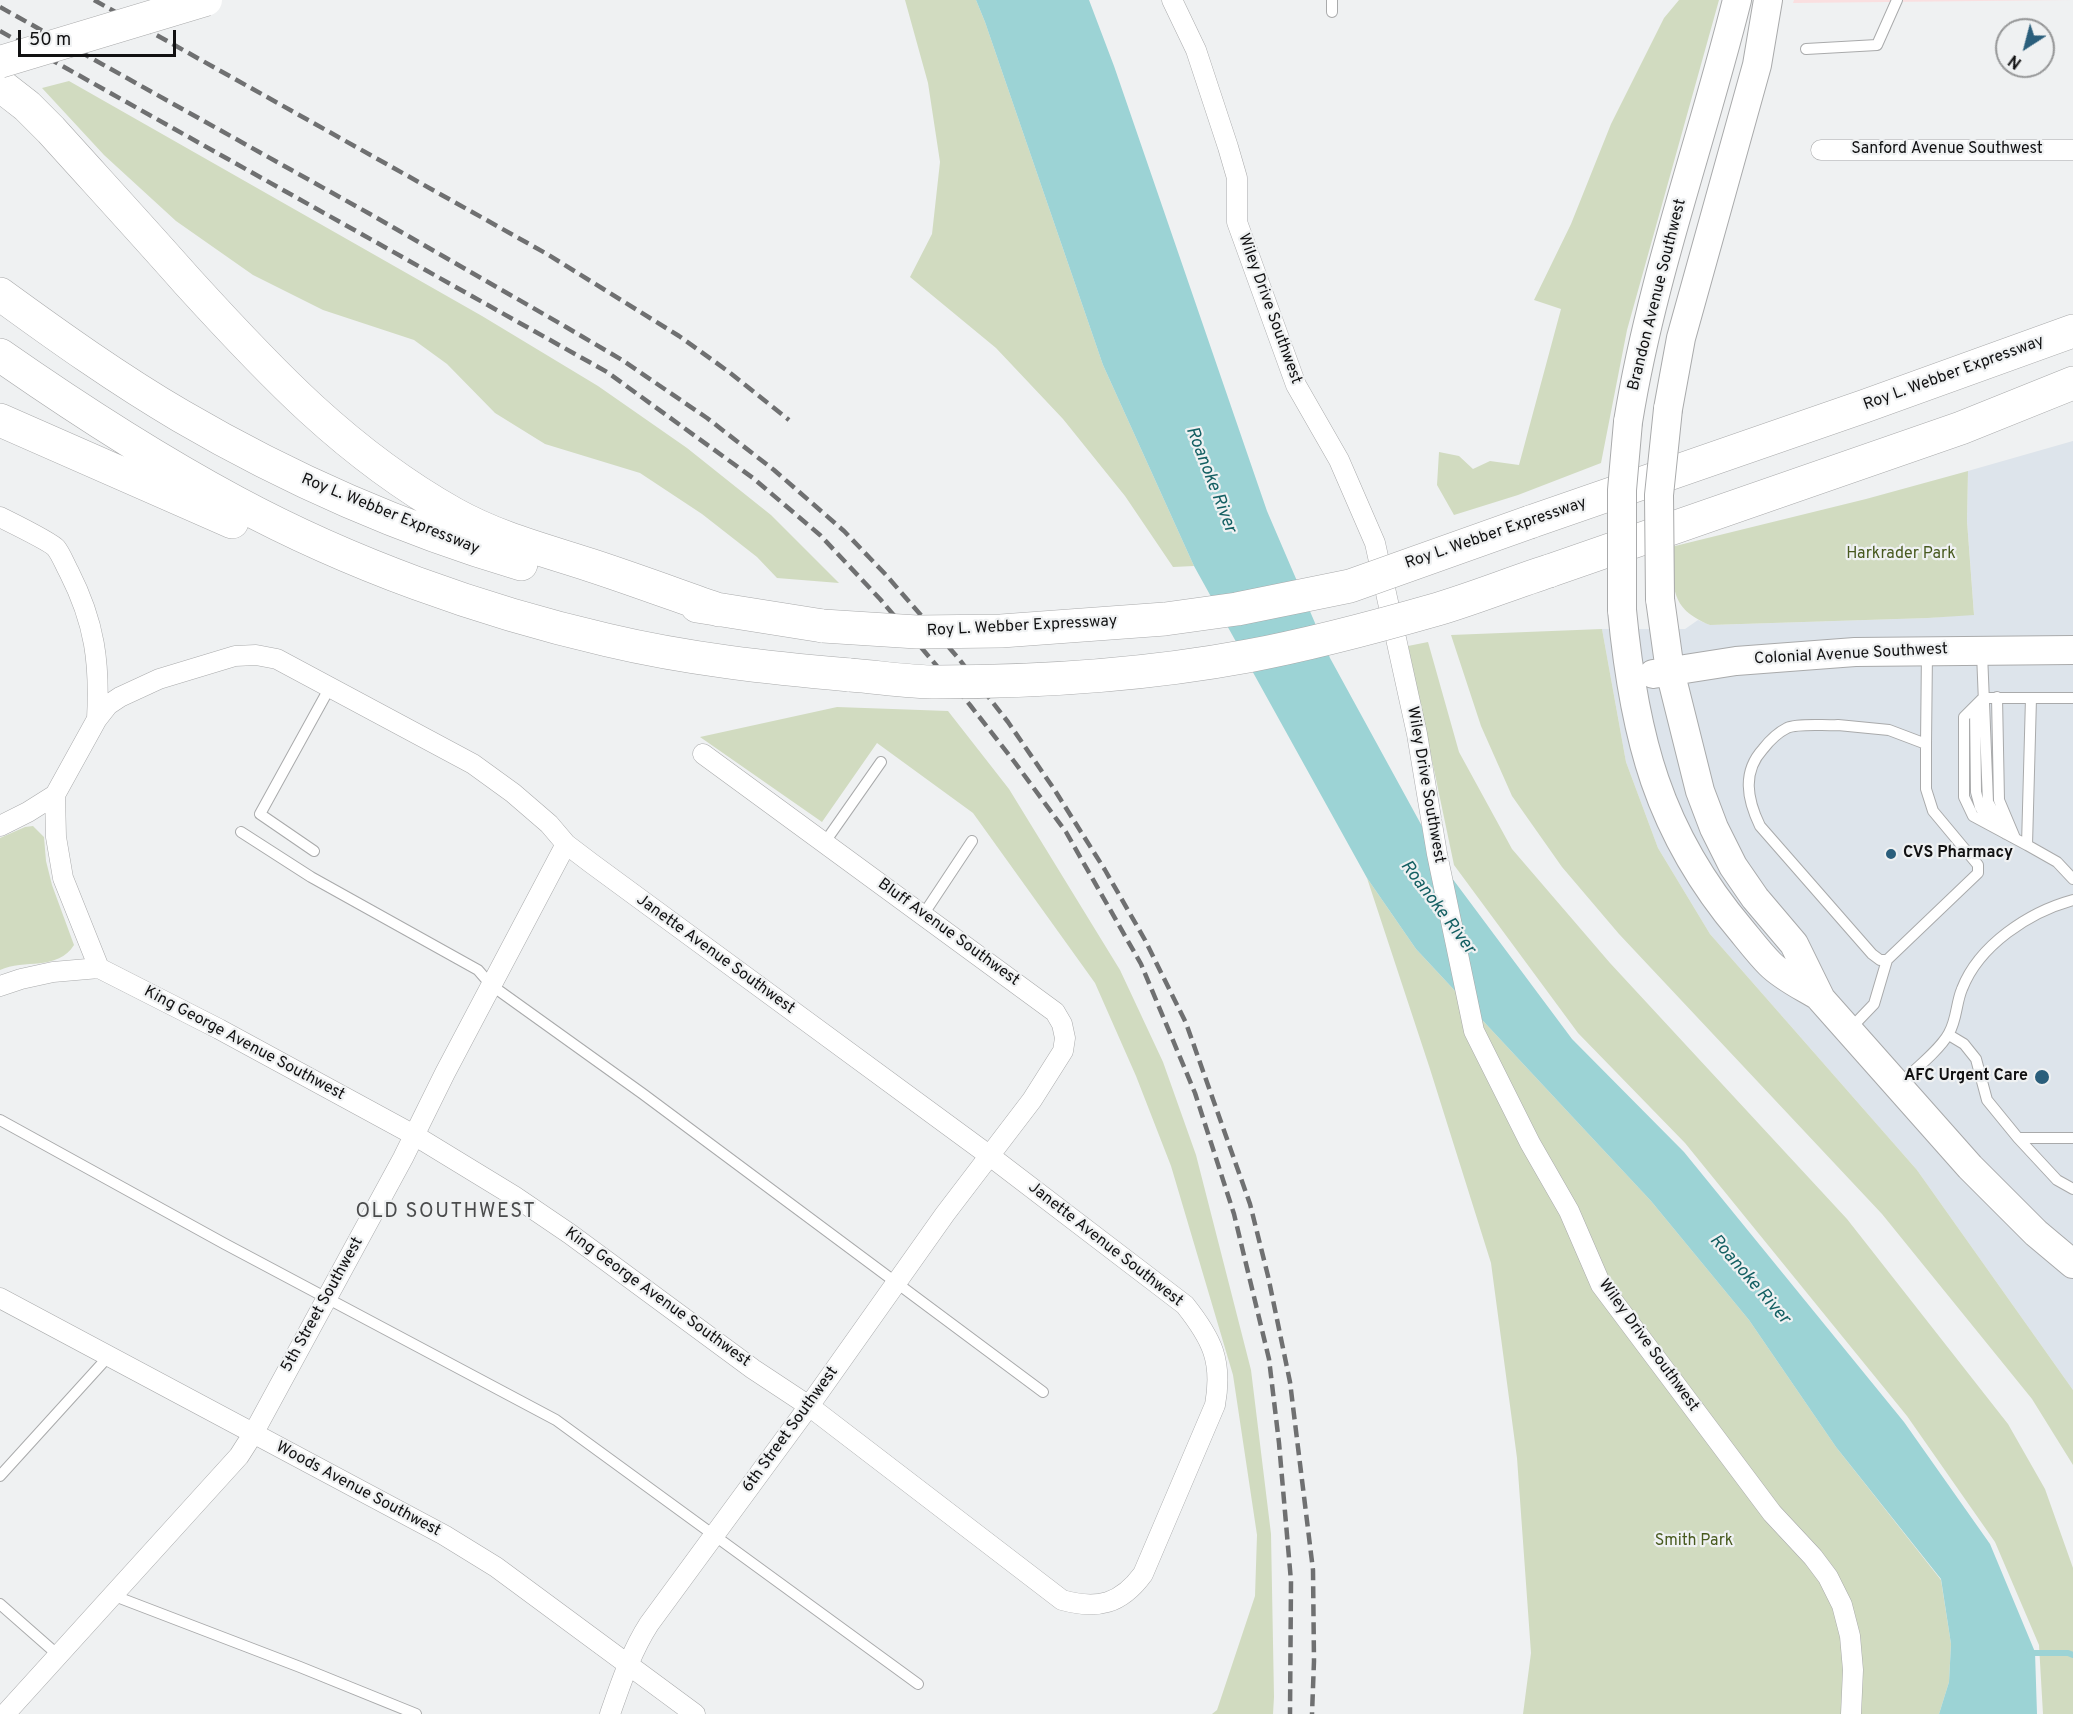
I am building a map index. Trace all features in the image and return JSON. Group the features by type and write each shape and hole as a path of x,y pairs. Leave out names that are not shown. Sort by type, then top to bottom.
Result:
{"highway":[{"path":"0,85 27,106 51,130 236,335 296,397 352,446 414,490 456,515 509,540 719,610"},
{"name":"Roy L. Webber Expressway","path":"0,294 92,360 180,416 320,488 427,533 565,577 719,610 823,626 917,632 1001,632 1165,619 1236,609 1350,586 2073,331"},
{"path":"0,355 103,425 237,504 382,569 455,597"},
{"path":"0,420 299,551 366,574 608,640 763,667 934,682 1098,675 1207,662 1287,648 1363,630 1441,608 1550,571 1961,428 2073,383"},
{"path":"1961,428 2073,403"}],"main road":[{"path":"0,63 206,0"},
{"name":"Brandon Avenue Southwest","path":"1737,0 1656,291 1636,370 1628,422 1622,490 1622,610 1630,677 1653,780 1688,857 1723,909 1772,966 1821,999 1970,1167 2036,1233 2073,1264"},
{"name":"Brandon Avenue Southwest","path":"1768,0 1756,65 1681,338 1668,409 1659,495 1660,599 1670,671 1700,791 1714,828 1733,866 1755,898 1794,944 1821,999"},
{"name":"Colonial Avenue Southwest","path":"1630,677 1736,661 1855,652 2073,650"}],"street":[{"name":"Wiley Drive Southwest","path":"1172,0 1196,50 1228,147 1237,178 1238,222 1296,386 1340,460 1375,543 1417,734 1437,854 1474,1031 1530,1143 1569,1211 1602,1285 1772,1513 1814,1557 1828,1577 1842,1605 1850,1636 1853,1670 1851,1714"},
{"name":"Sanford Avenue Southwest","path":"1821,150 2073,150"},
{"path":"0,517 55,547 75,584 90,623 99,682 97,719 55,795 0,826"},
{"name":"Janette Avenue Southwest","path":"97,719 108,705 120,697 159,679 235,656 256,655 278,659 473,764 513,793 549,824 566,844 990,1156 1185,1305 1204,1328 1213,1346 1219,1384 1215,1405 1143,1574 1132,1589 1115,1600 1098,1604 1080,1605 1062,1600"},
{"name":"Bluff Avenue Southwest","path":"703,754 1055,1012 1062,1024 1065,1038 1063,1051 1032,1100 990,1156"},
{"path":"0,986 53,972 99,968 63,878 56,837 55,795"},
{"name":"5th Street Southwest","path":"5,1714 239,1456 327,1298 566,844"},
{"name":"King George Avenue Southwest","path":"99,968 219,1029 414,1135 514,1196 570,1234 753,1369 809,1406 1062,1600"},
{"name":"6th Street Southwest","path":"610,1714 628,1665 648,1624 809,1406 945,1214 990,1156"},
{"name":"Woods Avenue Southwest","path":"0,1298 461,1546 496,1567 695,1714"}],"lane":[{"path":"1332,0 1332,12"},
{"path":"1806,50 1877,45 1897,0"},
{"path":"1849,1030 1874,1004 1887,960 1977,873 1978,865 1933,811 1926,789 1927,650"},
{"path":"1982,650 1988,802 2011,837"},
{"path":"314,851 260,814 330,687"},
{"path":"1997,697 1999,800 2011,837"},
{"path":"2073,698 1983,698 1964,717 1964,797 1973,816 2056,862 2073,879"},
{"path":"2027,844 2031,698"},
{"path":"1887,960 1880,960 1872,954 1760,826 1750,807 1748,775 1755,758 1772,737 1789,727 1838,725 1889,730 1926,744"},
{"path":"825,842 881,762"},
{"path":"241,832 310,877 478,970 491,985 644,1094 1043,1392"},
{"path":"923,915 972,841"},
{"path":"1898,1085 1949,1035 1962,990 1974,966 1984,955 2000,939 2031,917 2073,900"},
{"path":"1949,1035 1964,1044 1976,1059 1987,1100 2057,1180 2073,1189"},
{"path":"0,1120 225,1244 556,1420 918,1684"},
{"path":"2018,1138 2073,1138"},
{"path":"0,1476 108,1357"},
{"path":"112,1596 300,1666 416,1714"},
{"path":"0,1604 58,1655"}],"shaded area":[{"path":"1794,0 2073,0 1793,3"},
{"path":"2073,441 2073,1390 1917,1170 1710,934 1658,848 1626,762 1602,629 1685,629 1698,620 1710,625 1928,618 1974,614 1967,521 1968,471"}],"green space":[{"path":"905,0 976,0 1103,365 1194,566 1173,567 1125,496 1063,419 996,348 910,277 932,234 940,162 928,83"},
{"path":"1679,0 1719,0 1627,330 1601,463 1518,495 1454,515 1437,485 1439,452 1459,456 1473,469 1490,461 1519,465 1561,309 1534,300 1571,224 1611,124 1664,18"},
{"path":"69,81 482,316 598,386 687,448 771,515 839,583 777,578 757,557 702,514 640,473 545,444 495,413 447,364 414,340 323,310 253,275 176,221 104,155 42,88"},
{"name":"Harkrader Park","path":"1968,471 1967,521 1974,615 1710,625 1687,611 1676,594 1671,547 1866,499"},
{"path":"1602,629 1626,762 1658,848 1710,934 1917,1170 2073,1390 2073,1465 2032,1399 1882,1214 1619,934 1562,867 1512,796 1481,726 1451,635"},
{"path":"1428,642 1459,752 1512,849 1610,963 1847,1219 2008,1424 2045,1489 2073,1568 2073,1714 2043,1714 2039,1645 1995,1542 1907,1416 1685,1143 1578,1033 1454,865 1408,646"},
{"path":"837,707 948,711 1009,789 1120,970 1163,1062 1196,1155 1251,1370 1271,1534 1273,1714 1212,1714 1217,1710 1255,1596 1257,1535 1233,1375 1171,1166 1136,1076 1095,983 973,813 877,743 822,822 700,737"},
{"path":"33,826 44,837 46,861 52,885 74,945 59,958 0,970 0,838"},
{"name":"Smith Park","path":"1367,878 1416,949 1651,1201 1749,1320 1836,1447 1941,1580 1951,1644 1949,1682 1939,1714 1523,1714 1531,1653 1517,1458 1491,1263"}],"water":[{"name":"Roanoke River","path":"976,0 1089,0 1114,66 1267,511 1330,658 1446,870 1572,1039 1684,1152 1904,1422 1990,1544 2035,1652 2037,1714 1939,1714 1949,1682 1951,1644 1941,1579 1836,1447 1749,1320 1651,1201 1416,949 1367,878 1194,566 1103,365"}],"waterway":[{"path":"2029,1653 2073,1655"}],"railway":[{"path":"94,0 547,254 679,336 789,420"},
{"path":"0,7 370,214 566,327 622,360 707,418 774,470 844,531 886,575 959,659 1008,722 1105,870 1145,940 1186,1023 1250,1204 1290,1382 1313,1570 1312,1714"},
{"path":"0,31 607,372 753,478 820,535 880,599 970,705 1013,760 1066,832 1141,964 1195,1093 1234,1214 1269,1359 1279,1443 1291,1581 1290,1714"}],"place":[{"name":"CVS Pharmacy","path":"1891,854"},
{"name":"AFC Urgent Care","path":"2042,1077"}],"district":[{"name":"OLD SOUTHWEST","path":"446,1213"}]}
